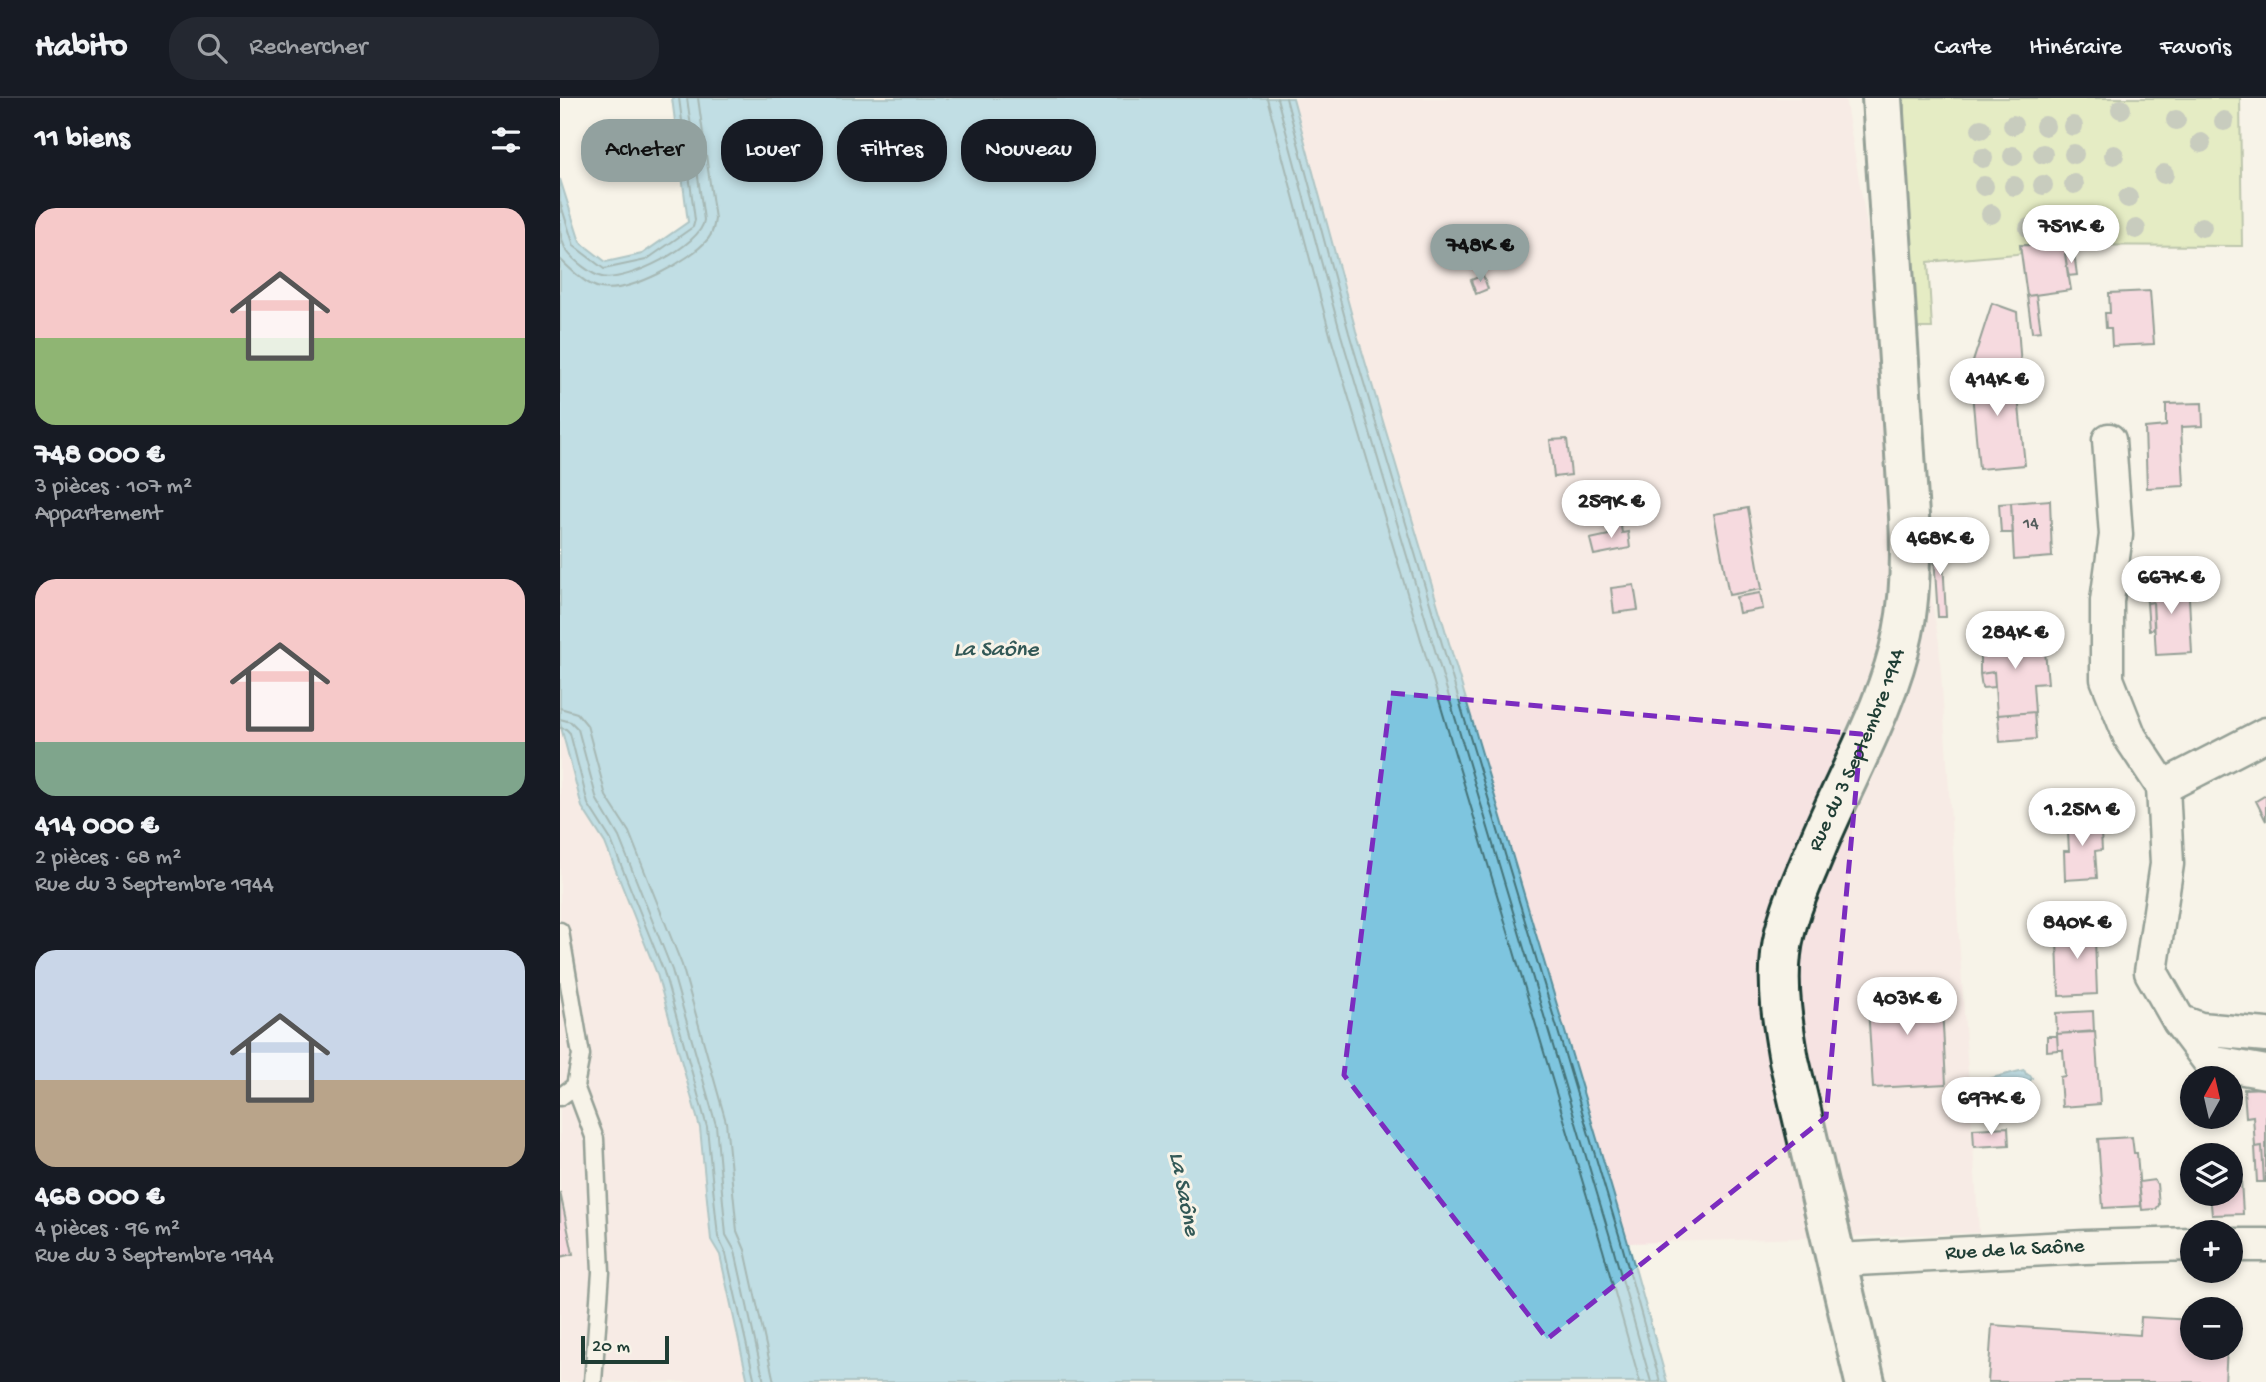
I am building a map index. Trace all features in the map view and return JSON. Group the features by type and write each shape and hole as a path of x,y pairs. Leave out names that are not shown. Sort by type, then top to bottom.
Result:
{"street":[{"name":"Rue du 3 Septembre 1944","path":"1865,1382 1790,1060 1781,1009 1780,965 1786,929 1795,900 1891,679 1903,635 1908,602 1909,516 1882,99"},
{"path":"2109,440 2116,535 2107,601 2107,679 2130,737 2163,787 2167,864 2151,972 2179,1021 2210,1062 2266,1072"},
{"path":"2163,787 2266,734"},
{"path":"2179,1021 2200,1029 2266,1035"},
{"name":"Rue de la Saône","path":"1837,1260 2180,1244"},
{"path":"2243,1245 2266,1245"}],"lane":[{"path":"560,930 581,1055 575,1086 595,1139 601,1272 593,1382"},
{"path":"560,1097 575,1086"}],"highlighted area":[{"path":"1391,693 1861,734 1826,1117 1547,1339 1344,1075"}],"shaded area":[{"path":"1293,98 1845,98 1939,643 1979,1233 1628,1243 1356,331"},
{"path":"560,723 582,807 605,843 657,974 700,1128 711,1240 720,1255 748,1382 560,1382"}],"green space":[{"path":"1904,98 2240,98 2242,246 2020,245 2021,253 2016,254 1928,262 1932,328 1917,328"}],"water":[{"name":"La Saône","path":"672,98 1293,98 1356,331 1667,1382 748,1382 720,1255 711,1240 700,1128 657,974 605,843 582,807 560,723 560,179 580,242 606,262 642,254 688,222 683,182 707,182 707,119 675,119"},
{"path":"2024,1070 2032,1078 2028,1084 2030,1089 1993,1099 1988,1079"}],"building":[{"path":"2020,245 2074,246 2074,253 2065,254 2071,290 2027,296"},
{"path":"2074,253 2077,275 2068,276 2065,254"},
{"path":"1483,275 1488,289 1476,294 1471,280"},
{"path":"2150,291 2154,344 2112,346 2111,328 2106,328 2105,313 2110,313 2109,293"},
{"path":"2036,295 2041,331 2032,332 2027,296"},
{"path":"1992,303 2017,312 2021,367 1970,371"},
{"path":"2015,367 2025,465 1979,469 1970,371"},
{"path":"2202,403 2203,426 2181,427 2184,486 2147,488 2145,428 2166,426 2166,404"},
{"path":"1567,439 1571,475 1554,477 1550,440"},
{"path":"2050,500 2052,557 2014,560 2011,503"},
{"path":"2011,503 2013,533 2001,533 1999,504"},
{"path":"1748,508 1762,589 1729,595 1714,514"},
{"path":"1620,520 1622,533 1628,532 1630,548 1594,555 1590,539 1609,535 1607,522"},
{"path":"1942,539 1946,617 1938,617 1933,540"},
{"path":"2188,580 2192,653 2156,655 2153,602 2147,603 2145,583"},
{"path":"1634,585 1638,610 1614,613 1611,588"},
{"path":"1760,593 1763,609 1739,613 1736,597"},
{"path":"2153,602 2154,629 2149,630 2147,603"},
{"path":"2043,629 2045,651 2033,652 2031,630"},
{"path":"2031,630 2033,652 2045,651 2048,683 2033,684 2035,712 1997,715 1994,672 1980,674 1980,655 1993,654 1992,633"},
{"path":"1978,633 1992,633 1993,654 1980,655"},
{"path":"1994,672 1995,687 1982,688 1980,674"},
{"path":"2034,712 2036,739 2000,742 1998,715"},
{"path":"2266,795 2266,821 2256,801"},
{"path":"2093,813 2094,832 2101,832 2102,850 2095,851 2097,878 2065,880 2064,851 2069,851 2067,815"},
{"path":"2091,926 2092,939 2095,939 2097,994 2059,996 2059,941 2056,927"},
{"path":"2056,927 2057,938 2045,938 2044,928"},
{"path":"1941,987 1946,1084 1873,1088 1867,991"},
{"path":"2093,1011 2094,1032 2057,1034 2056,1013"},
{"path":"2095,1031 2100,1104 2062,1107 2060,1077 2065,1076 2063,1050 2058,1050 2057,1034"},
{"path":"2047,1036 2057,1036 2058,1050 2047,1051"},
{"path":"2266,1088 2266,1182 2262,1146 2255,1147 2253,1116 2246,1117 2244,1089"},
{"path":"2008,1127 2009,1145 1974,1147 1973,1129"},
{"path":"2132,1137 2134,1153 2137,1153 2141,1206 2103,1208 2098,1139"},
{"path":"2262,1146 2264,1182 2257,1182 2255,1147"},
{"path":"2154,1180 2157,1184 2159,1205 2156,1209 2142,1210 2139,1182"},
{"path":"560,1192 573,1254 560,1257"},
{"path":"2211,1206 2243,1206 2243,1214 2212,1215"},
{"path":"2141,1317 2180,1319 2180,1360 2226,1360 2225,1382 1988,1382 1992,1325 2140,1335"}]}
